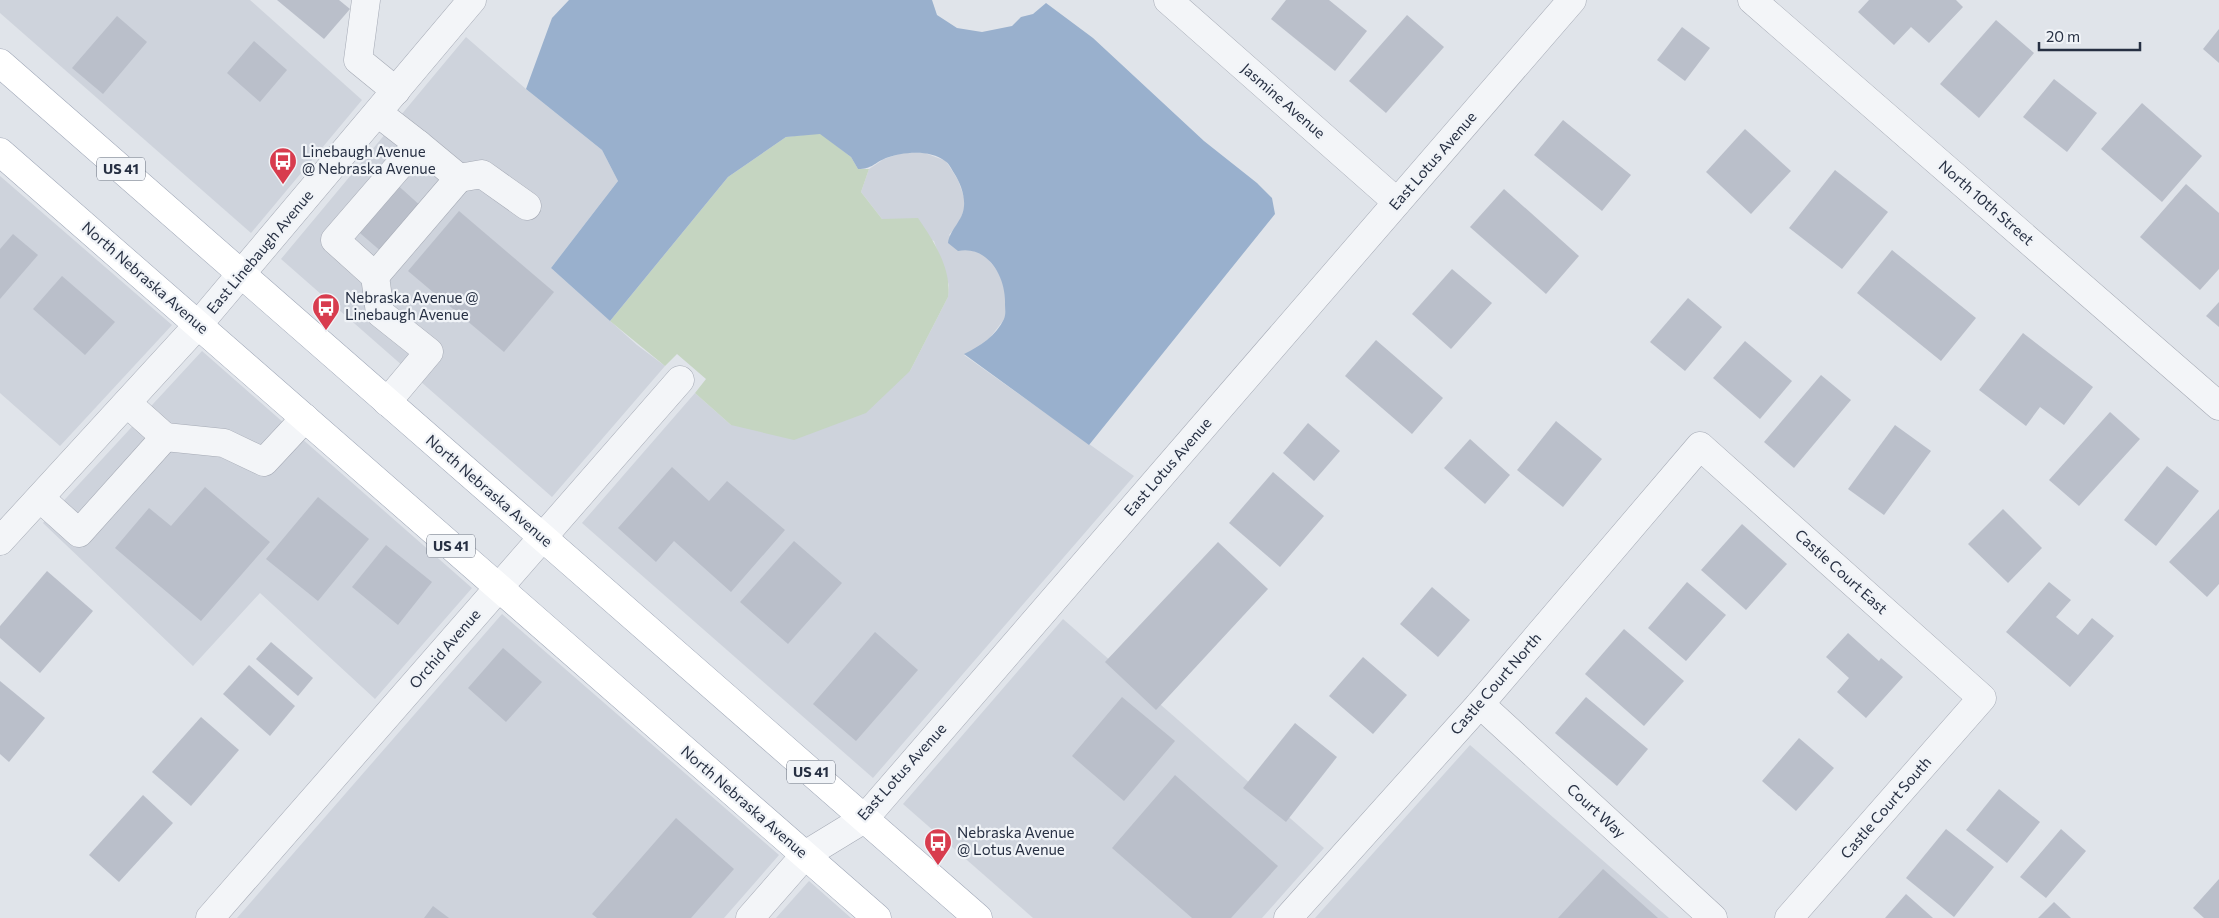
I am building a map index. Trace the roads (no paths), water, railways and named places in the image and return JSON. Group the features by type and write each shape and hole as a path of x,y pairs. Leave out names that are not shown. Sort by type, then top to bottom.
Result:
{"main road":[{"name":"North Nebraska Avenue","path":"0,64 978,918"},
{"name":"North Nebraska Avenue","path":"0,152 877,918"}],"street":[{"path":"366,0 358,60 396,91"},
{"name":"East Linebaugh Avenue","path":"0,541 242,275 472,0"},
{"name":"Jasmine Avenue","path":"1168,0 1397,202"},
{"name":"East Lotus Avenue","path":"750,918 805,855 864,819 1572,0"},
{"name":"North 10th Street","path":"1752,0 2219,406"},
{"path":"378,112 459,178"},
{"path":"387,402 429,352 380,312 375,276 335,240 418,144"},
{"path":"375,276 459,178 482,174 527,206"},
{"name":"Orchid Avenue","path":"210,918 680,380"},
{"path":"127,403 165,437 224,443 264,462 305,418"},
{"path":"40,498 79,533 165,437"},
{"name":"Castle Court East","path":"1700,446 1982,698"},
{"name":"Castle Court North","path":"1288,918 1480,704 1700,446"},
{"name":"Castle Court South","path":"1789,918 1982,698"},
{"name":"Court Way","path":"1480,704 1713,918"}],"water":[{"path":"569,0 932,0 937,15 957,28 982,32 1012,26 1021,17 1033,14 1046,3 1093,38 1204,141 1257,183 1272,198 1275,214 1089,445 964,354 987,340 1001,325 1005,316 1004,294 998,274 986,258 969,250 958,251 948,243 951,233 963,211 964,197 958,180 949,165 939,157 932,155 924,153 900,154 886,158 870,167 858,169 851,157 820,134 786,137 728,177 610,321 551,268 618,181 602,150 526,89 552,18"}],"place":[{"name":"Linebaugh Avenue @ Nebraska Avenue","path":"283,185"},
{"name":"Nebraska Avenue @ Linebaugh Avenue","path":"326,331"},
{"name":"Nebraska Avenue @ Lotus Avenue","path":"938,866"}]}
